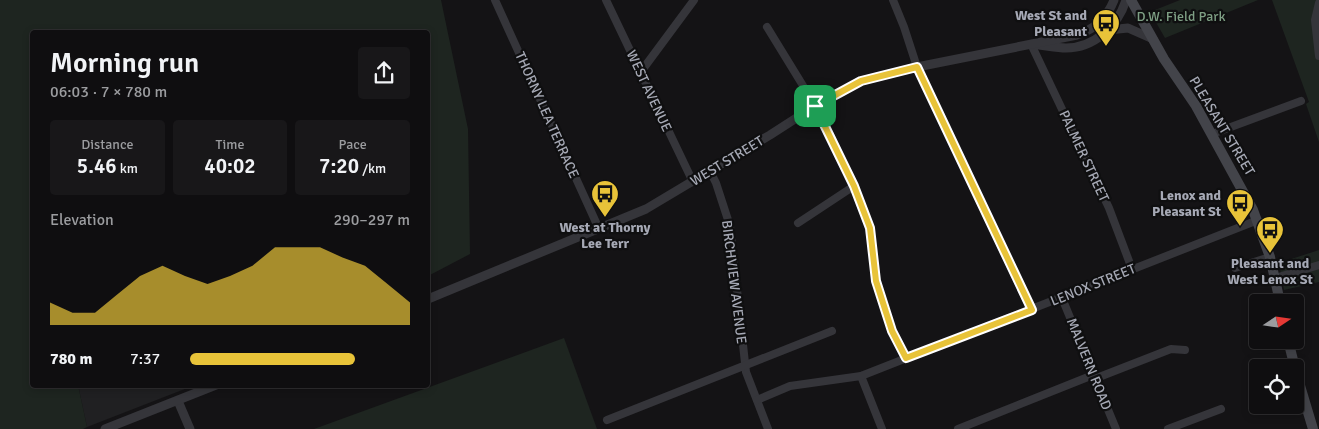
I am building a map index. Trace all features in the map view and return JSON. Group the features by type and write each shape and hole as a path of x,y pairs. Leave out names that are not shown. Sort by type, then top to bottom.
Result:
{"main road":[{"name":"PLEASANT STREET","path":"1131,0 1212,134 1258,220 1270,257 1278,294"},
{"path":"1304,394 1315,425"}],"street":[{"name":"THORNY LEA TERRACE","path":"495,0 599,229"},
{"name":"WEST AVENUE","path":"606,0 692,182"},
{"path":"640,73 694,0"},
{"path":"893,0 917,67 1032,310"},
{"name":"WEST STREET","path":"430,298 646,210 815,106 861,81 917,67 1072,36 1088,30 1103,19 1114,0"},
{"name":"WEST STREET","path":"1031,44 1065,48 1076,47 1093,41 1108,30 1120,15 1126,0"},
{"path":"1319,3 1315,20 1319,56"},
{"path":"768,27 815,106 854,186 870,228 876,281 892,331 906,358"},
{"path":"1108,30 1128,28 1153,39"},
{"name":"PALMER STREET","path":"1031,44 1109,208 1132,269"},
{"path":"1212,134 1301,101"},
{"name":"BIRCHVIEW AVENUE","path":"710,171 716,183 730,226 745,365 768,429"},
{"path":"798,222 854,186"},
{"name":"LENOX STREET","path":"757,400 790,386 861,376 1258,220"},
{"path":"1235,268 1270,257"},
{"path":"1275,278 1298,273 1319,265"},
{"name":"MALVERN ROAD","path":"1062,298 1116,429"},
{"path":"606,420 832,331"},
{"path":"958,429 1171,349 1185,350"},
{"path":"861,376 882,429"},
{"path":"105,429 208,388"},
{"path":"178,400 190,429"},
{"path":"1168,429 1221,409"}],"shaded area":[{"path":"79,388 187,388 87,427"}],"green space":[{"path":"0,0 441,0 468,129 470,254 430,275 430,30 30,30 30,388 79,388 87,427 83,429 0,429"},
{"name":"D.W. Field Park","path":"1180,0 1258,0 1165,38 1150,12"},
{"path":"1272,0 1319,0 1319,142 1306,104 1309,102"},
{"path":"1319,250 1319,282 1284,290 1279,263"},
{"path":"564,338 597,429 314,429"}],"place":[{"name":"West St and Pleasant","path":"1106,47"},
{"name":"West at Thorny Lee Terr","path":"605,218"},
{"name":"Lenox and Pleasant St","path":"1240,227"},
{"name":"Pleasant and West Lenox St","path":"1270,254"}],"route":[{"path":"917,67 1032,310 906,358 892,331 876,281 870,228 854,186 815,106 861,81 917,67"}]}
